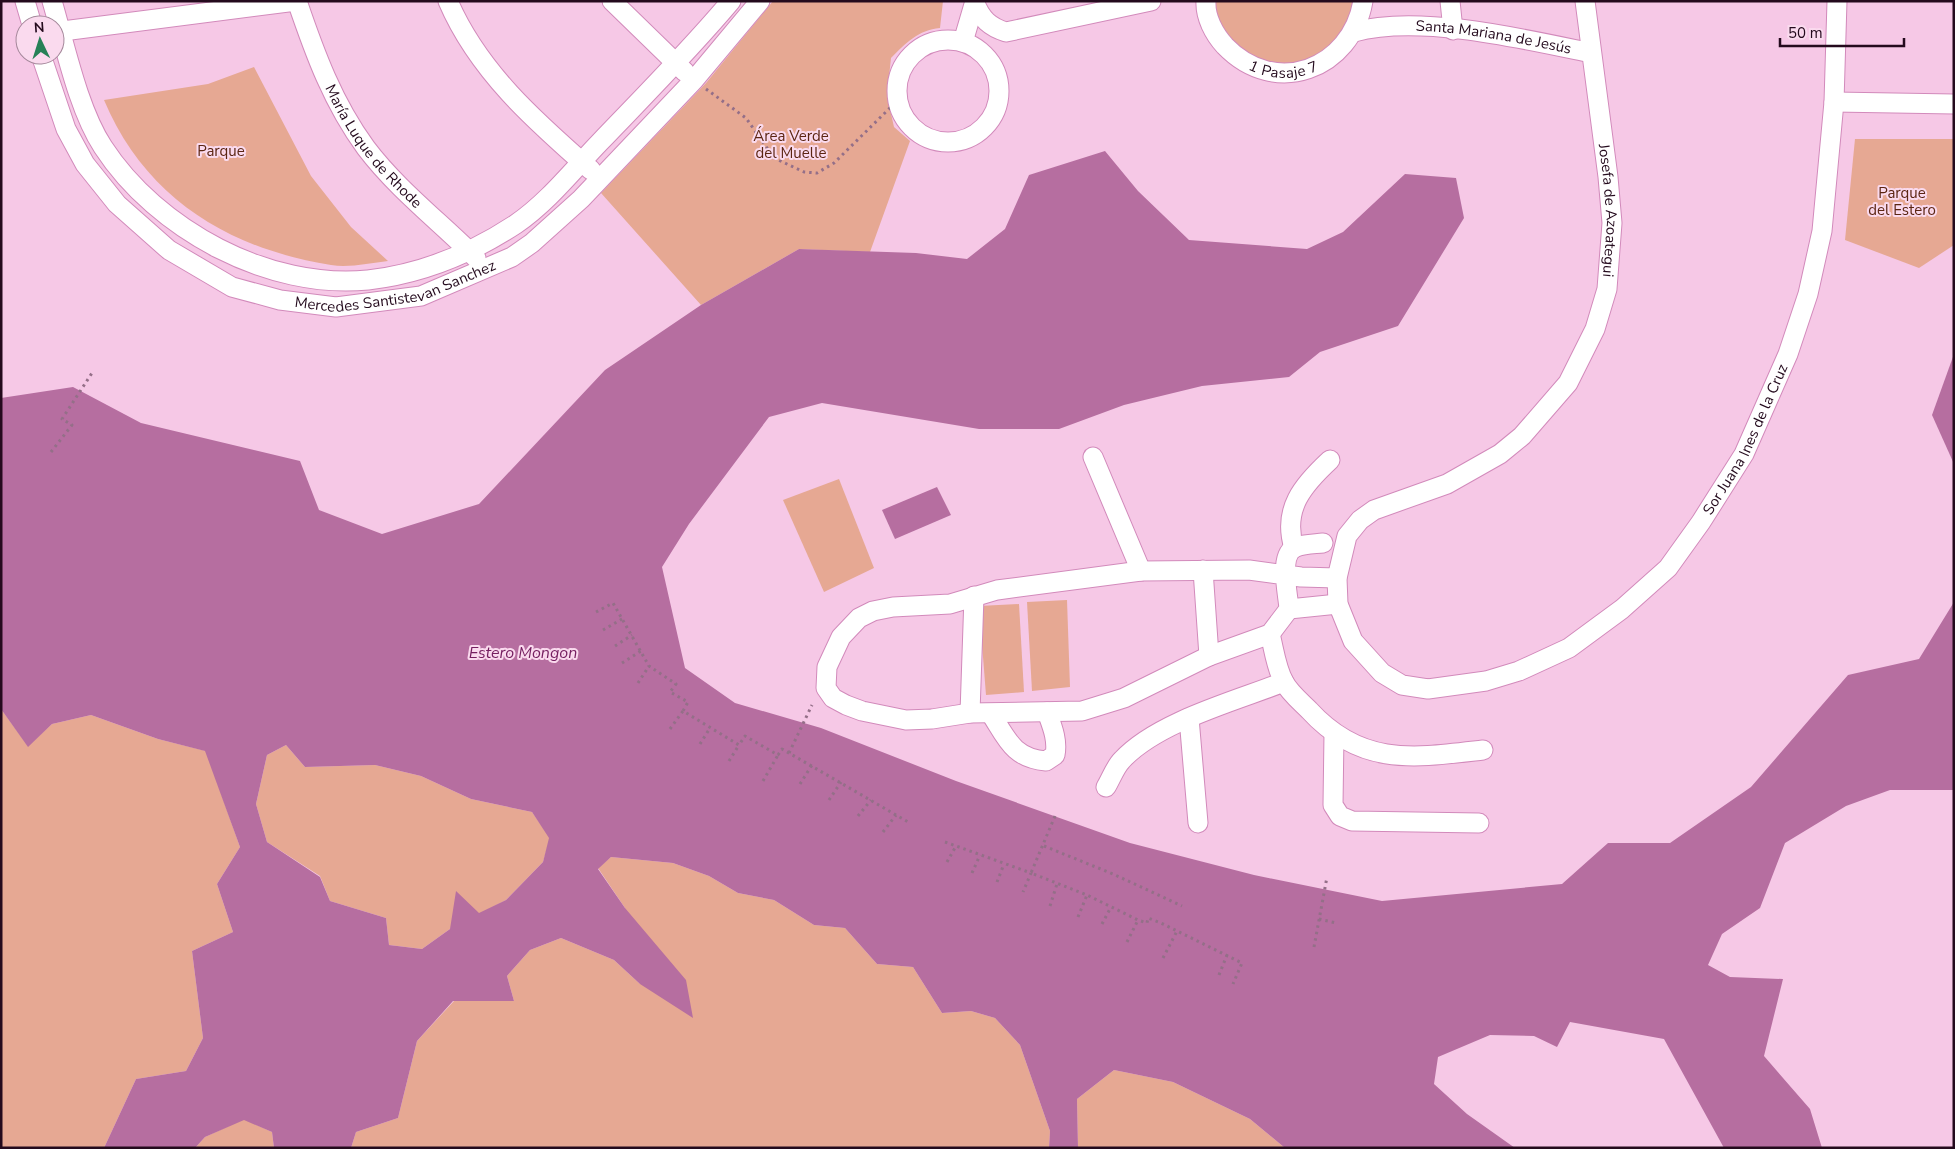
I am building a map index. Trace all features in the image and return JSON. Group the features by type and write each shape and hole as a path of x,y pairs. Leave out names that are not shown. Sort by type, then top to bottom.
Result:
{"street":[{"path":"25,1 29,15"},
{"name":"Mercedes Santistevan Sanchez","path":"52,1 55,15"},
{"path":"65,30 297,1"},
{"name":"María Luque de Rhode","path":"297,1 325,80 342,113 362,142 392,177 486,268"},
{"path":"448,1 463,35 488,70 510,95 601,178"},
{"path":"612,1 675,64 694,80"},
{"name":"Mercedes Santistevan Sanchez","path":"65,51 85,108 102,146 129,183 166,216 208,243 236,258 265,268 327,280 367,280 409,272 469,251 494,238 531,212 582,162 675,64 731,1"},
{"name":"Mercedes Santistevan Sanchez","path":"44,65 66,129 85,164 117,204 169,250 232,286 280,300 336,307 421,296 512,257 532,243 564,216 694,80 760,1"},
{"path":"988,59 998,40 1006,32 1113,5 1151,1"},
{"name":"Santa Mariana de Jesús","path":"1363,1 1372,10 1396,26"},
{"name":"1 Pasaje 7","path":"1202,3 1218,38 1237,58 1263,71 1291,73 1319,66 1341,50 1354,32 1360,17 1363,1"},
{"path":"1450,1 1453,30"},
{"name":"Josefa de Azoategui","path":"1402,685 1382,674 1353,641 1338,604 1337,578 1347,536 1360,520 1374,510 1447,484 1500,454 1522,436 1568,383 1582,358 1595,328 1607,289 1612,223 1608,177 1585,1"},
{"name":"Sor Juana Ines de la Cruz","path":"1402,685 1428,689 1486,681 1518,671 1570,648 1622,609 1668,568 1701,522 1744,454 1788,354 1808,294 1822,231 1834,102 1837,1"},
{"path":"975,2 979,14 987,23 1006,32"},
{"path":"963,42 975,2"},
{"name":"Santa Mariana de Jesús","path":"1354,32 1375,26 1453,30 1522,39 1591,53"},
{"path":"945,40 963,42 977,48 988,59 996,74 999,90 996,107 988,122 976,133 961,140 944,142 928,138 914,129 903,116 897,100 897,83 902,67 913,53 928,44 945,40"},
{"path":"1834,102 1954,104"},
{"path":"1093,457 1141,571"},
{"path":"1294,548 1289,526 1296,501 1310,479 1330,460"},
{"path":"1323,543 1294,548 1286,559 1285,575 1289,609 1270,634 1209,656 1105,705 1082,711 970,713 932,719 906,720 862,711 833,698 826,688 825,678 831,655 841,637 859,618 873,611 893,607 950,604 997,590 1141,571 1249,570 1285,575 1337,578"},
{"path":"1202,570 1209,656"},
{"path":"970,713 974,596"},
{"path":"1289,609 1338,604"},
{"path":"1270,634 1284,682 1334,734 1374,753 1427,756 1483,750"},
{"path":"1106,787 1121,761 1145,741 1189,718 1284,682"},
{"path":"991,714 1011,745 1021,755 1031,760 1046,762 1054,755 1056,747 1055,735 1047,712"},
{"path":"1189,718 1198,823"},
{"path":"1334,734 1333,805 1340,816 1352,821 1478,823"}],"path":[{"path":"694,80 746,118 774,158 804,172 817,173 834,163 897,100"},
{"path":"51,452 72,425 62,419 92,374"},
{"path":"596,612 613,603 650,666 676,684 670,692 688,702 670,729"},
{"path":"604,630 622,619"},
{"path":"615,646 632,635"},
{"path":"622,663 641,651"},
{"path":"638,683 650,666"},
{"path":"789,753 812,705"},
{"path":"683,711 739,746"},
{"path":"700,744 710,728"},
{"path":"729,762 745,736 778,755"},
{"path":"763,781 782,748 910,823"},
{"path":"800,784 812,765"},
{"path":"829,800 841,782"},
{"path":"858,816 871,800"},
{"path":"883,832 896,815"},
{"path":"1024,892 1055,816"},
{"path":"945,842 1087,895 1138,920 1147,923 1148,918 1227,955 1242,963 1233,984"},
{"path":"947,862 956,846"},
{"path":"1044,846 1182,906"},
{"path":"972,873 980,855"},
{"path":"997,882 1004,864"},
{"path":"1314,947 1327,877"},
{"path":"1050,906 1058,884"},
{"path":"1078,916 1087,895"},
{"path":"1102,924 1111,907"},
{"path":"1319,919 1336,923"},
{"path":"1127,942 1138,920"},
{"path":"1163,958 1177,931"},
{"path":"1219,975 1227,955"}],"green space":[{"name":"Área Verde del Muelle","path":"773,1 943,1 940,28 919,34 907,42 891,58 887,96 894,127 910,141 870,252 799,249 701,305 601,193 706,83"},
{"path":"1207,1 1361,1 1354,32 1291,73 1237,58"},
{"name":"Parque","path":"254,67 311,176 351,227 388,261 352,266 331,265 294,257 258,246 225,232 195,213 167,191 142,165 121,135 104,100 208,84"},
{"name":"Parque del Estero","path":"1855,139 1954,139 1954,245 1919,268 1845,240"},
{"path":"839,479 874,568 824,592 783,500"},
{"path":"1067,600 1070,687 1032,691 1027,602"},
{"path":"1019,604 1024,692 986,695 979,606"},
{"path":"1,709 28,746 52,724 91,715 158,739 206,751 240,847 217,884 233,932 192,951 203,1038 186,1071 136,1079 104,1148 1,1148"},
{"path":"286,745 305,767 375,765 421,776 471,799 532,812 550,838 543,862 506,900 450,929 422,949 389,945 386,918 330,901 320,876 267,842 256,804 267,755"},
{"path":"611,857 673,863 709,876 738,893 774,900 814,925 845,928 877,964 913,967 942,1013 971,1011 995,1018 1020,1045 1050,1131 1049,1148 351,1148 356,1132 398,1118 417,1041 454,1001 514,1001 507,976 530,950 561,938 614,960 640,984 625,908 598,868"},
{"path":"1114,1070 1173,1082 1250,1119 1285,1148 1078,1148 1077,1099"},
{"path":"244,1119 272,1132 274,1148 195,1148 205,1137"}],"water":[{"name":"Estero Mongon","path":"1105,151 1138,191 1189,240 1307,249 1343,232 1405,174 1456,178 1464,218 1398,326 1320,352 1289,377 1202,386 1124,405 1059,429 979,429 822,403 769,417 689,524 662,567 685,668 735,703 821,728 956,781 1130,843 1254,875 1382,901 1562,884 1608,843 1670,843 1751,787 1848,675 1919,659 1954,602 1953,790 1890,790 1846,806 1785,843 1760,908 1722,934 1708,965 1730,977 1783,979 1764,1056 1810,1109 1822,1148 1724,1148 1664,1039 1570,1022 1557,1047 1534,1036 1490,1035 1438,1057 1434,1084 1467,1114 1515,1148 1285,1148 1250,1119 1173,1082 1114,1070 1077,1099 1078,1148 1049,1148 1050,1131 1020,1045 995,1018 971,1011 942,1013 913,967 877,964 845,928 814,925 774,900 738,893 709,876 673,863 611,857 598,869 625,908 686,980 693,1018 640,984 614,960 561,938 530,950 507,976 514,1001 453,1001 417,1041 398,1118 356,1132 351,1148 274,1148 272,1132 244,1120 205,1137 195,1148 104,1148 136,1079 186,1071 203,1038 192,951 233,932 217,884 240,847 205,751 158,739 91,715 52,724 28,747 1,709 1,398 73,387 141,423 300,461 319,510 382,534 479,504 605,370 701,305 799,249 916,253 967,259 1005,229 1029,175","holes":["286,745 305,767 375,765 421,776 471,799 532,812 549,838 543,862 506,900 479,913 456,891 450,929 422,949 389,945 386,918 330,901 320,877 267,842 256,804 267,755"]},
{"path":"1954,354 1954,464 1932,415"},
{"path":"937,487 951,515 895,539 882,510"}]}
